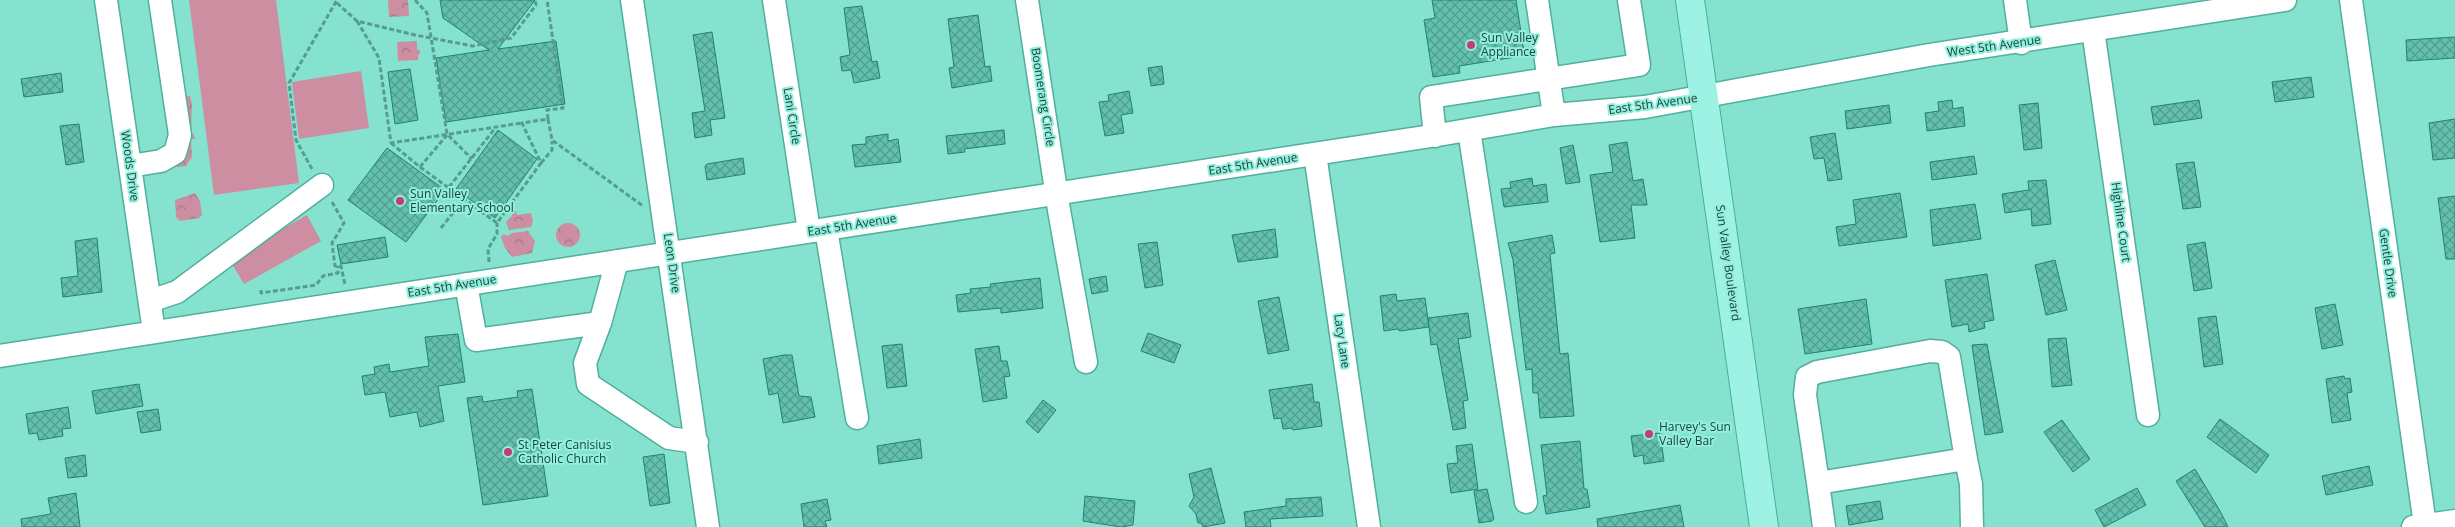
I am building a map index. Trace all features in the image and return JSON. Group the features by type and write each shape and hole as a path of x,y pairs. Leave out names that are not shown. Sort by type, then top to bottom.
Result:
{"main road":[{"name":"Sun Valley Boulevard","path":"1690,0 1705,96 1764,527"}],"street":[{"name":"Woods Drive","path":"106,0 154,332"},
{"path":"130,166 161,161 175,153 180,135 160,0"},
{"name":"Leon Drive","path":"632,0 708,527"},
{"name":"Lani Circle","path":"774,0 818,230 857,418"},
{"name":"Boomerang Circle","path":"1027,0 1059,210 1086,362"},
{"path":"1537,0 1554,115"},
{"path":"1435,136 1431,97 1639,65 1629,0"},
{"path":"2015,0 2021,43"},
{"name":"West 5th Avenue","path":"1705,96 1900,60 2021,43 2217,5 2285,0"},
{"name":"Gentle Drive","path":"2351,0 2419,526"},
{"name":"Highline Court","path":"2094,30 2148,415"},
{"name":"East 5th Avenue","path":"0,356 1435,136 1554,115 1645,107 1705,96"},
{"path":"1469,130 1526,502"},
{"name":"Lacy Lane","path":"1315,154 1369,527"},
{"path":"150,301 176,292 322,185"},
{"path":"617,261 600,323 585,363 588,384 669,438 697,442"},
{"path":"466,284 476,340 600,323"},
{"path":"1824,527 1805,395 1807,377 1817,372 1930,351 1942,352 1949,356 1971,484 1972,527"},
{"path":"1818,483 1966,459"},
{"path":"2419,526 2455,521"}],"path":[{"path":"415,0 427,13 447,135 472,158"},
{"path":"357,21 432,39 474,46 511,38 536,5 535,0"},
{"path":"490,271 488,249 497,234 497,223 552,150 547,110 563,108 546,0"},
{"path":"345,287 341,266 335,266 332,243 344,223 296,140 288,84 337,1 357,21 379,58 391,143 420,167 497,223"},
{"path":"391,143 548,118"},
{"path":"522,123 541,163"},
{"path":"448,187 497,127"},
{"path":"420,167 447,135"},
{"path":"552,140 641,205 647,207"},
{"path":"441,228 464,199"},
{"path":"261,290 261,293 316,285 323,276 338,273 338,266"}],"green space":[{"path":"189,0 276,0 299,183 214,195"},
{"path":"388,0 408,0 409,16 389,17"},
{"path":"417,41 417,50 420,50 418,60 398,61 397,42"},
{"path":"361,71 369,128 299,139 292,82"},
{"path":"179,95 190,96 192,104 191,135 194,134 195,139 191,139 192,157 186,166 177,167 173,163"},
{"path":"195,193 200,201 202,215 199,218 180,221 176,217 175,200"},
{"path":"516,211 517,215 531,213 533,221 531,227 509,230 506,222 512,216 512,212"},
{"path":"307,215 321,241 244,284 229,259"},
{"path":"568,223 573,224 579,230 579,240 573,246 568,247 563,246 557,240 556,235 557,230 563,224"},
{"path":"528,231 535,241 532,253 512,257 505,248 501,237 504,234 507,236 512,233"}],"building":[{"path":"440,0 535,0 498,49 556,41 565,104 446,122 436,58 489,50 443,18"},
{"name":"Sun Valley Appliance","path":"1432,0 1516,0 1524,52 1521,53 1522,56 1459,66 1460,73 1433,77 1424,20 1435,18"},
{"path":"862,6 872,62 877,61 880,78 854,83 851,70 842,71 840,57 850,55 844,8"},
{"path":"978,15 985,67 990,66 992,81 952,88 949,68 954,67 948,19"},
{"path":"712,32 725,118 710,120 712,135 695,138 692,113 705,111 693,35"},
{"path":"2455,37 2455,58 2407,61 2406,40"},
{"path":"1162,66 1164,84 1151,86 1148,68"},
{"path":"410,69 418,120 395,124 388,72"},
{"path":"61,73 63,92 24,97 21,79"},
{"path":"2311,77 2314,97 2275,102 2272,82"},
{"path":"1129,91 1133,113 1121,115 1124,133 1105,136 1099,102 1109,101 1108,95"},
{"path":"1952,100 1953,109 1963,107 1965,126 1927,131 1925,113 1939,111 1938,102"},
{"path":"2199,100 2202,118 2154,125 2151,107"},
{"path":"2038,103 2042,148 2024,150 2019,105"},
{"path":"1889,105 1891,123 1847,129 1845,111"},
{"path":"2455,119 2455,158 2433,160 2429,123"},
{"path":"79,124 84,162 66,165 60,126"},
{"path":"498,130 537,159 495,218 456,189"},
{"path":"1004,130 1005,144 964,149 965,152 948,154 946,136"},
{"path":"1835,133 1842,179 1828,181 1824,158 1814,159 1810,137"},
{"path":"888,134 888,141 898,139 901,162 855,167 852,145 866,144 866,137"},
{"path":"1627,142 1633,181 1643,179 1647,205 1631,205 1635,238 1600,242 1590,175 1613,172 1609,145"},
{"path":"1573,145 1580,182 1566,184 1560,148"},
{"path":"387,148 445,190 406,242 348,200"},
{"path":"1974,156 1977,174 1932,180 1930,162"},
{"path":"743,158 745,174 707,180 705,166 707,164"},
{"path":"2194,162 2201,207 2183,209 2176,164"},
{"path":"1532,178 1533,186 1546,184 1548,202 1504,207 1501,189 1511,188 1510,182"},
{"path":"2046,180 2051,224 2032,226 2031,209 2005,213 2002,194 2029,190 2028,181"},
{"path":"1900,193 1907,237 1839,246 1836,227 1856,224 1853,200"},
{"path":"2455,196 2455,259 2446,259 2438,198"},
{"path":"1975,204 1981,239 1933,246 1930,210"},
{"path":"1275,229 1278,257 1238,262 1232,235"},
{"path":"1552,235 1555,253 1550,254 1560,354 1568,353 1574,416 1540,418 1538,393 1533,393 1532,369 1526,370 1513,260 1508,243"},
{"path":"385,237 388,257 341,264 337,245"},
{"path":"97,238 102,292 63,297 61,278 78,276 75,241"},
{"path":"1157,242 1163,285 1145,288 1138,244"},
{"path":"2205,242 2212,288 2194,291 2187,245"},
{"path":"2055,260 2067,310 2046,315 2035,265"},
{"path":"1987,274 1994,320 1984,322 1985,328 1969,332 1968,324 1952,327 1945,280"},
{"path":"1106,276 1108,291 1092,294 1089,279"},
{"path":"1040,278 1043,308 1001,313 1001,308 958,312 956,295 971,293 970,289 991,287 990,284"},
{"path":"1396,294 1397,301 1425,298 1429,327 1384,331 1380,296"},
{"path":"1279,297 1289,350 1268,354 1258,301"},
{"path":"1866,299 1872,344 1805,354 1798,309"},
{"path":"2335,304 2343,345 2322,349 2315,308"},
{"path":"1468,313 1471,337 1458,339 1468,400 1463,401 1466,428 1453,430 1437,344 1431,345 1428,318"},
{"path":"2216,316 2223,364 2204,367 2198,318"},
{"path":"1148,333 1181,345 1174,363 1141,351"},
{"path":"458,334 465,382 438,386 444,421 420,427 417,412 390,417 385,392 365,395 362,376 375,374 374,367 389,364 390,372 429,366 425,337"},
{"path":"2066,338 2072,385 2052,387 2048,339"},
{"path":"902,344 907,386 887,388 882,346"},
{"path":"1987,344 2003,432 1985,435 1972,345"},
{"path":"999,346 1001,361 1007,361 1010,376 1004,377 1007,398 983,402 975,349"},
{"path":"792,355 799,396 811,397 815,417 783,423 778,393 769,395 763,359"},
{"path":"2344,376 2345,379 2350,378 2352,392 2347,393 2351,420 2332,423 2326,379"},
{"path":"139,384 143,406 96,414 92,391"},
{"path":"1312,384 1314,402 1319,402 1322,426 1293,430 1292,428 1283,429 1281,418 1274,419 1269,390"},
{"name":"St Peter Canisius Catholic Church","path":"532,389 548,496 483,505 467,398 482,396 483,402 518,397 517,391"},
{"path":"1043,400 1056,410 1038,433 1026,422"},
{"path":"68,407 71,428 62,429 63,436 39,440 37,433 29,434 26,414"},
{"path":"158,409 161,430 141,433 137,412"},
{"path":"2220,419 2269,455 2256,473 2207,437"},
{"path":"2062,420 2090,459 2073,472 2044,432"},
{"path":"1660,433 1664,461 1644,464 1643,455 1634,457 1631,436"},
{"path":"920,439 922,458 879,464 877,446"},
{"path":"1580,441 1584,489 1587,489 1590,507 1546,514 1543,496 1547,495 1541,445"},
{"path":"1472,444 1478,489 1451,493 1447,464 1458,463 1456,446"},
{"path":"664,454 670,503 650,506 643,457"},
{"path":"85,455 87,476 68,478 65,458"},
{"path":"2369,466 2373,485 2326,495 2322,476"},
{"path":"1211,468 1225,523 1203,527 1201,523 1198,523 1196,514 1189,506 1194,497 1189,474"},
{"path":"2195,469 2228,527 2205,527 2176,481"},
{"path":"2137,488 2146,505 2104,527 2095,510"},
{"path":"1487,489 1494,519 1479,523 1474,491"},
{"path":"76,493 80,527 22,527 21,519 51,514 48,498"},
{"path":"1085,496 1135,501 1133,525 1121,527 1083,521"},
{"path":"1321,497 1323,516 1270,519 1271,527 1246,527 1244,512 1286,506 1286,499"},
{"path":"827,499 831,520 825,521 827,527 804,527 801,504"},
{"path":"1880,501 1883,519 1849,525 1846,506"},
{"path":"1680,505 1684,527 1598,527 1597,519"}],"place":[{"name":"Sun Valley Appliance","path":"1471,45"},
{"name":"Sun Valley Elementary School","path":"400,201"},
{"name":"Harvey's Sun Valley Bar","path":"1649,434"},
{"name":"St Peter Canisius Catholic Church","path":"508,452"}]}
